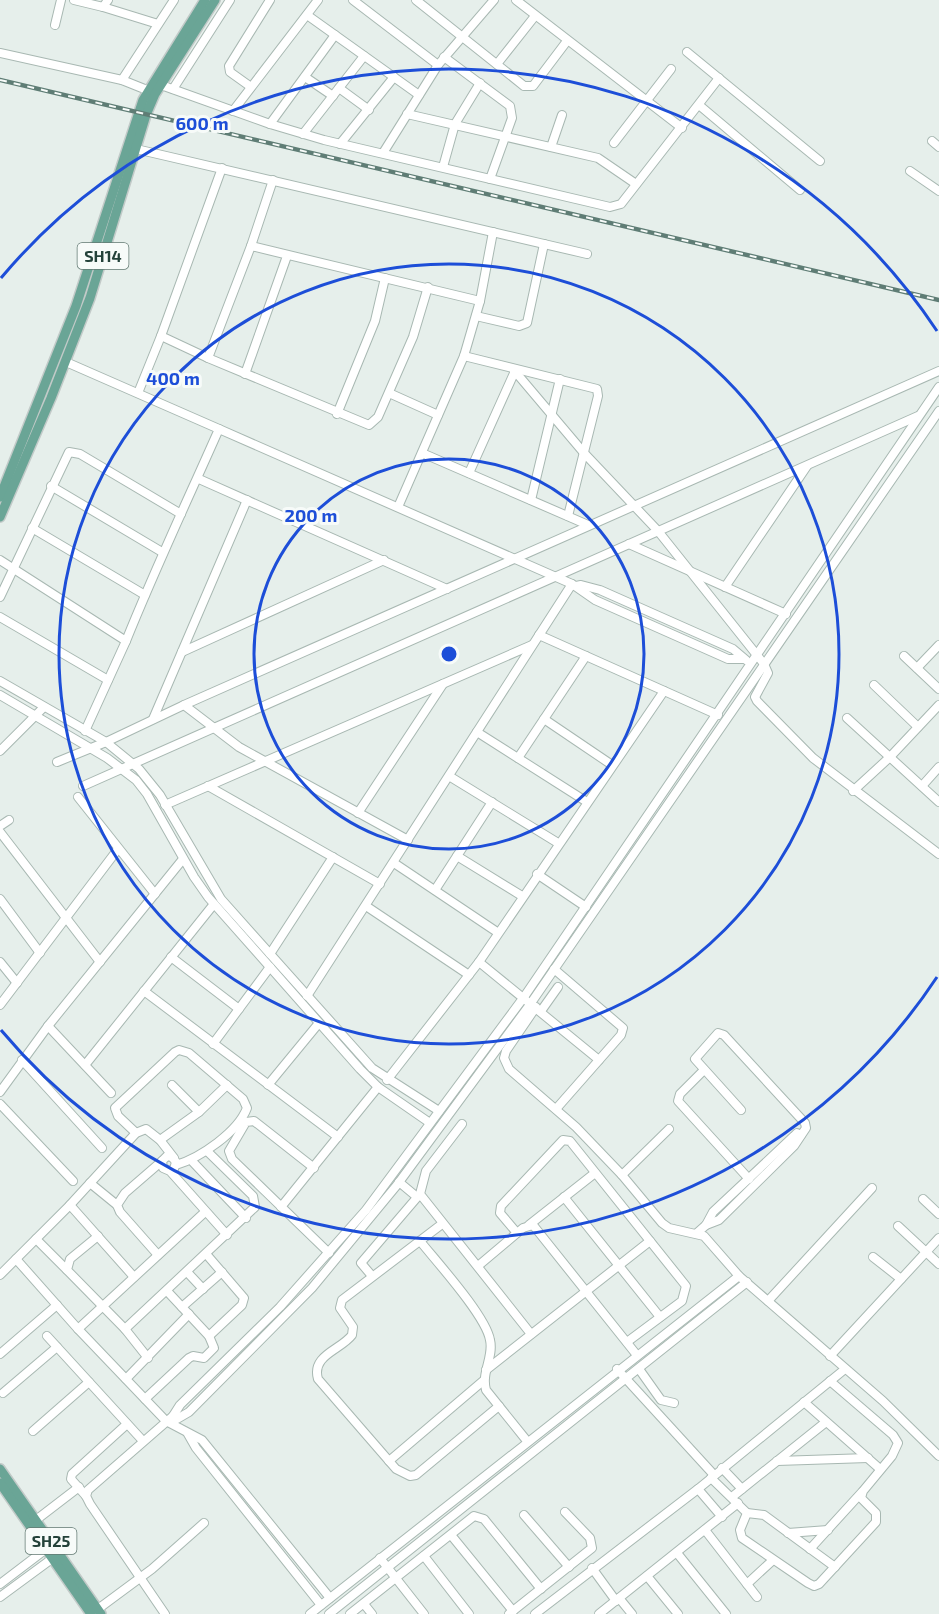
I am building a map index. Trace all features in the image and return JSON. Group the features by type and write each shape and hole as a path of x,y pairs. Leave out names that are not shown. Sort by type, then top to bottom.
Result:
{"main road":[{"name":"SH14","path":"0,496 76,306 136,119 205,0"},
{"name":"SH14","path":"0,517 66,362 90,298 152,92 161,85 215,0"},
{"name":"SH25","path":"0,1469 46,1549 97,1612"},
{"name":"SH25","path":"0,1483 36,1520 97,1612"}],"street":[{"path":"55,25 61,0"},
{"path":"74,0 106,4 158,24"},
{"path":"122,80 174,0"},
{"path":"173,89 230,0"},
{"path":"251,87 230,72 229,66 270,0"},
{"path":"233,111 318,0"},
{"path":"353,0 438,65"},
{"path":"416,0 529,87 533,86 567,41"},
{"path":"383,153 438,65 494,0"},
{"path":"516,0 682,128"},
{"path":"307,15 419,95"},
{"path":"497,64 535,16"},
{"path":"270,124 335,35"},
{"path":"687,52 820,161"},
{"path":"0,53 122,80 152,92"},
{"path":"303,134 364,56"},
{"path":"444,57 510,106 512,118 490,178"},
{"path":"614,143 670,69"},
{"path":"305,77 333,96"},
{"path":"340,144 394,77"},
{"path":"161,85 303,134 610,207 621,204 719,78"},
{"path":"443,167 455,124 480,83"},
{"path":"339,88 369,110"},
{"path":"699,105 800,190"},
{"path":"407,114 604,160 636,184"},
{"path":"551,147 562,115"},
{"path":"932,141 939,147"},
{"path":"136,148 587,254"},
{"path":"138,393 222,168"},
{"path":"910,171 939,191"},
{"path":"208,358 251,246 273,180"},
{"path":"398,507 464,356 480,301 493,232"},
{"path":"476,316 519,326 528,322 544,244"},
{"path":"251,246 480,301"},
{"path":"245,374 287,256"},
{"path":"337,414 375,321 386,278"},
{"path":"161,336 337,414 369,425 378,417 389,393 417,327 428,287"},
{"path":"464,356 597,389 598,396 568,516"},
{"path":"66,362 574,585 595,600 728,659 755,660 764,664"},
{"path":"514,370 584,453 658,531 692,572 755,660"},
{"path":"469,473 514,370"},
{"path":"57,762 939,371"},
{"path":"531,500 560,379"},
{"path":"86,1496 94,1484 170,1419 180,1405 257,1331 366,1210 524,997 939,387"},
{"path":"389,393 438,415"},
{"path":"505,1065 506,1051 536,1007 554,969 939,411"},
{"path":"83,786 920,415"},
{"path":"85,731 126,641 162,552 199,479 219,429"},
{"path":"0,597 65,455 73,451 181,514"},
{"path":"422,453 588,525"},
{"path":"725,587 808,465"},
{"path":"199,479 447,590"},
{"path":"51,486 162,552"},
{"path":"153,719 247,500"},
{"path":"32,528 145,595"},
{"path":"628,544 786,614"},
{"path":"0,560 126,641"},
{"path":"182,652 384,560"},
{"path":"307,996 533,644 574,585"},
{"path":"0,617 108,680"},
{"path":"539,635 718,715"},
{"path":"165,805 533,644"},
{"path":"917,668 939,645"},
{"path":"518,758 586,656"},
{"path":"904,656 939,689"},
{"path":"755,697 767,676 764,664"},
{"path":"0,681 106,742 133,764 149,780 215,890 307,996 361,1056 387,1080 439,1111"},
{"path":"357,813 443,684"},
{"path":"874,685 918,727"},
{"path":"746,690 800,747 853,791 939,854"},
{"path":"387,1080 479,962 497,932 664,691"},
{"path":"0,696 123,768 147,794 183,859 214,904 378,1087 430,1123"},
{"path":"184,705 265,762 408,840"},
{"path":"853,791 890,757 939,705"},
{"path":"0,751 44,707"},
{"path":"847,718 939,802"},
{"path":"544,719 612,765"},
{"path":"477,732 587,802"},
{"path":"921,786 939,767"},
{"path":"449,776 558,843"},
{"path":"208,786 380,884"},
{"path":"78,797 155,894"},
{"path":"435,890 492,802"},
{"path":"0,826 9,820"},
{"path":"0,832 100,962"},
{"path":"0,1005 118,849"},
{"path":"457,856 522,896"},
{"path":"270,954 333,857"},
{"path":"0,1092 48,1026 183,859"},
{"path":"394,863 497,932"},
{"path":"537,874 586,907"},
{"path":"0,899 40,953"},
{"path":"85,1065 214,904"},
{"path":"366,906 469,975"},
{"path":"171,957 239,1009"},
{"path":"0,962 17,983"},
{"path":"479,962 599,1060"},
{"path":"213,1044 270,967"},
{"path":"554,969 622,1024 621,1035 556,1109"},
{"path":"170,1419 177,1419 189,1412 304,1295 367,1224 491,1054 558,987"},
{"path":"144,991 338,1137"},
{"path":"268,1085 319,1023"},
{"path":"48,1026 111,1093"},
{"path":"697,1233 706,1225 718,1220 794,1146 806,1128 806,1123 721,1033 715,1035 696,1055 696,1062 741,1110"},
{"path":"136,1133 118,1116 115,1108 179,1050 189,1053 247,1103 247,1108 239,1120 207,1151 191,1160 163,1168 162,1161"},
{"path":"491,1054 556,1109 622,1174 669,1228 697,1233 709,1241 739,1275 939,1456"},
{"path":"22,1060 102,1148"},
{"path":"704,1070 680,1094 678,1101 749,1179"},
{"path":"172,1085 199,1112"},
{"path":"160,1140 199,1112 227,1085"},
{"path":"281,1207 378,1087"},
{"path":"0,1104 73,1181"},
{"path":"314,1168 254,1121 246,1122 231,1146 229,1156 329,1253"},
{"path":"372,1276 361,1263 418,1195 426,1171 462,1124"},
{"path":"0,1275 70,1205 136,1133 146,1129 160,1140 173,1165"},
{"path":"622,1174 669,1130"},
{"path":"706,1225 713,1212 797,1133 801,1135"},
{"path":"517,1233 500,1213 501,1206 563,1140 570,1141 686,1287 682,1300 627,1342"},
{"path":"125,1329 188,1273 255,1207 253,1196 207,1151"},
{"path":"117,1205 125,1193 167,1156 205,1212 227,1235"},
{"path":"191,1160 246,1218"},
{"path":"478,1266 595,1173"},
{"path":"399,1182 418,1195 531,1334"},
{"path":"90,1183 117,1205 120,1212 158,1255"},
{"path":"768,1300 872,1188"},
{"path":"564,1197 660,1317"},
{"path":"922,1199 939,1214"},
{"path":"70,1205 134,1277"},
{"path":"78,1329 205,1212"},
{"path":"442,1224 342,1300 340,1308 353,1328 352,1335 322,1358 316,1372 318,1379 403,1475 416,1474 498,1406"},
{"path":"529,1225 537,1228 636,1354"},
{"path":"898,1226 939,1264"},
{"path":"67,1270 70,1259 98,1236"},
{"path":"830,1356 939,1238"},
{"path":"36,1239 125,1329 148,1358"},
{"path":"420,1241 488,1329 491,1351 483,1381 486,1390 527,1441"},
{"path":"485,1371 650,1241"},
{"path":"207,1255 244,1298 242,1305 210,1336"},
{"path":"873,1257 901,1279"},
{"path":"16,1259 78,1329 145,1399 188,1434 196,1448 321,1605"},
{"path":"182,1307 222,1272"},
{"path":"188,1273 203,1289"},
{"path":"310,1614 617,1369 739,1275"},
{"path":"329,1614 747,1282"},
{"path":"145,1399 189,1358 193,1356 204,1358 214,1348 210,1336 167,1291"},
{"path":"0,1354 57,1305"},
{"path":"126,1379 189,1314"},
{"path":"47,1336 143,1441"},
{"path":"3,1393 57,1347"},
{"path":"617,1369 712,1477 747,1513 760,1514 835,1567"},
{"path":"639,1369 661,1400 674,1403"},
{"path":"535,1614 592,1568 698,1489 845,1369"},
{"path":"389,1461 483,1381"},
{"path":"810,1549 897,1449 896,1439 830,1381"},
{"path":"33,1431 89,1382"},
{"path":"804,1402 880,1469"},
{"path":"599,1614 722,1516 742,1489 826,1422"},
{"path":"127,1424 75,1469 71,1479 86,1496 165,1614"},
{"path":"188,1434 198,1437 207,1446 330,1598"},
{"path":"777,1461 868,1458"},
{"path":"722,1468 742,1489"},
{"path":"36,1520 79,1487"},
{"path":"698,1489 722,1516"},
{"path":"747,1513 740,1535 773,1560 814,1586 835,1567 876,1522 876,1514 861,1498 862,1491"},
{"path":"451,1535 511,1613 588,1552 593,1543 565,1512"},
{"path":"524,1515 569,1567"},
{"path":"350,1614 474,1516 484,1519 541,1589"},
{"path":"97,1612 204,1523"},
{"path":"705,1530 757,1597"},
{"path":"788,1533 828,1530"},
{"path":"0,1584 46,1549"},
{"path":"677,1553 724,1613"},
{"path":"424,1556 470,1614"},
{"path":"0,1597 53,1558"},
{"path":"380,1558 424,1614"},
{"path":"747,1584 773,1560"},
{"path":"592,1568 632,1614"},
{"path":"647,1576 678,1614"},
{"path":"363,1604 372,1614"}],"railway":[{"path":"0,80 939,300"}]}
